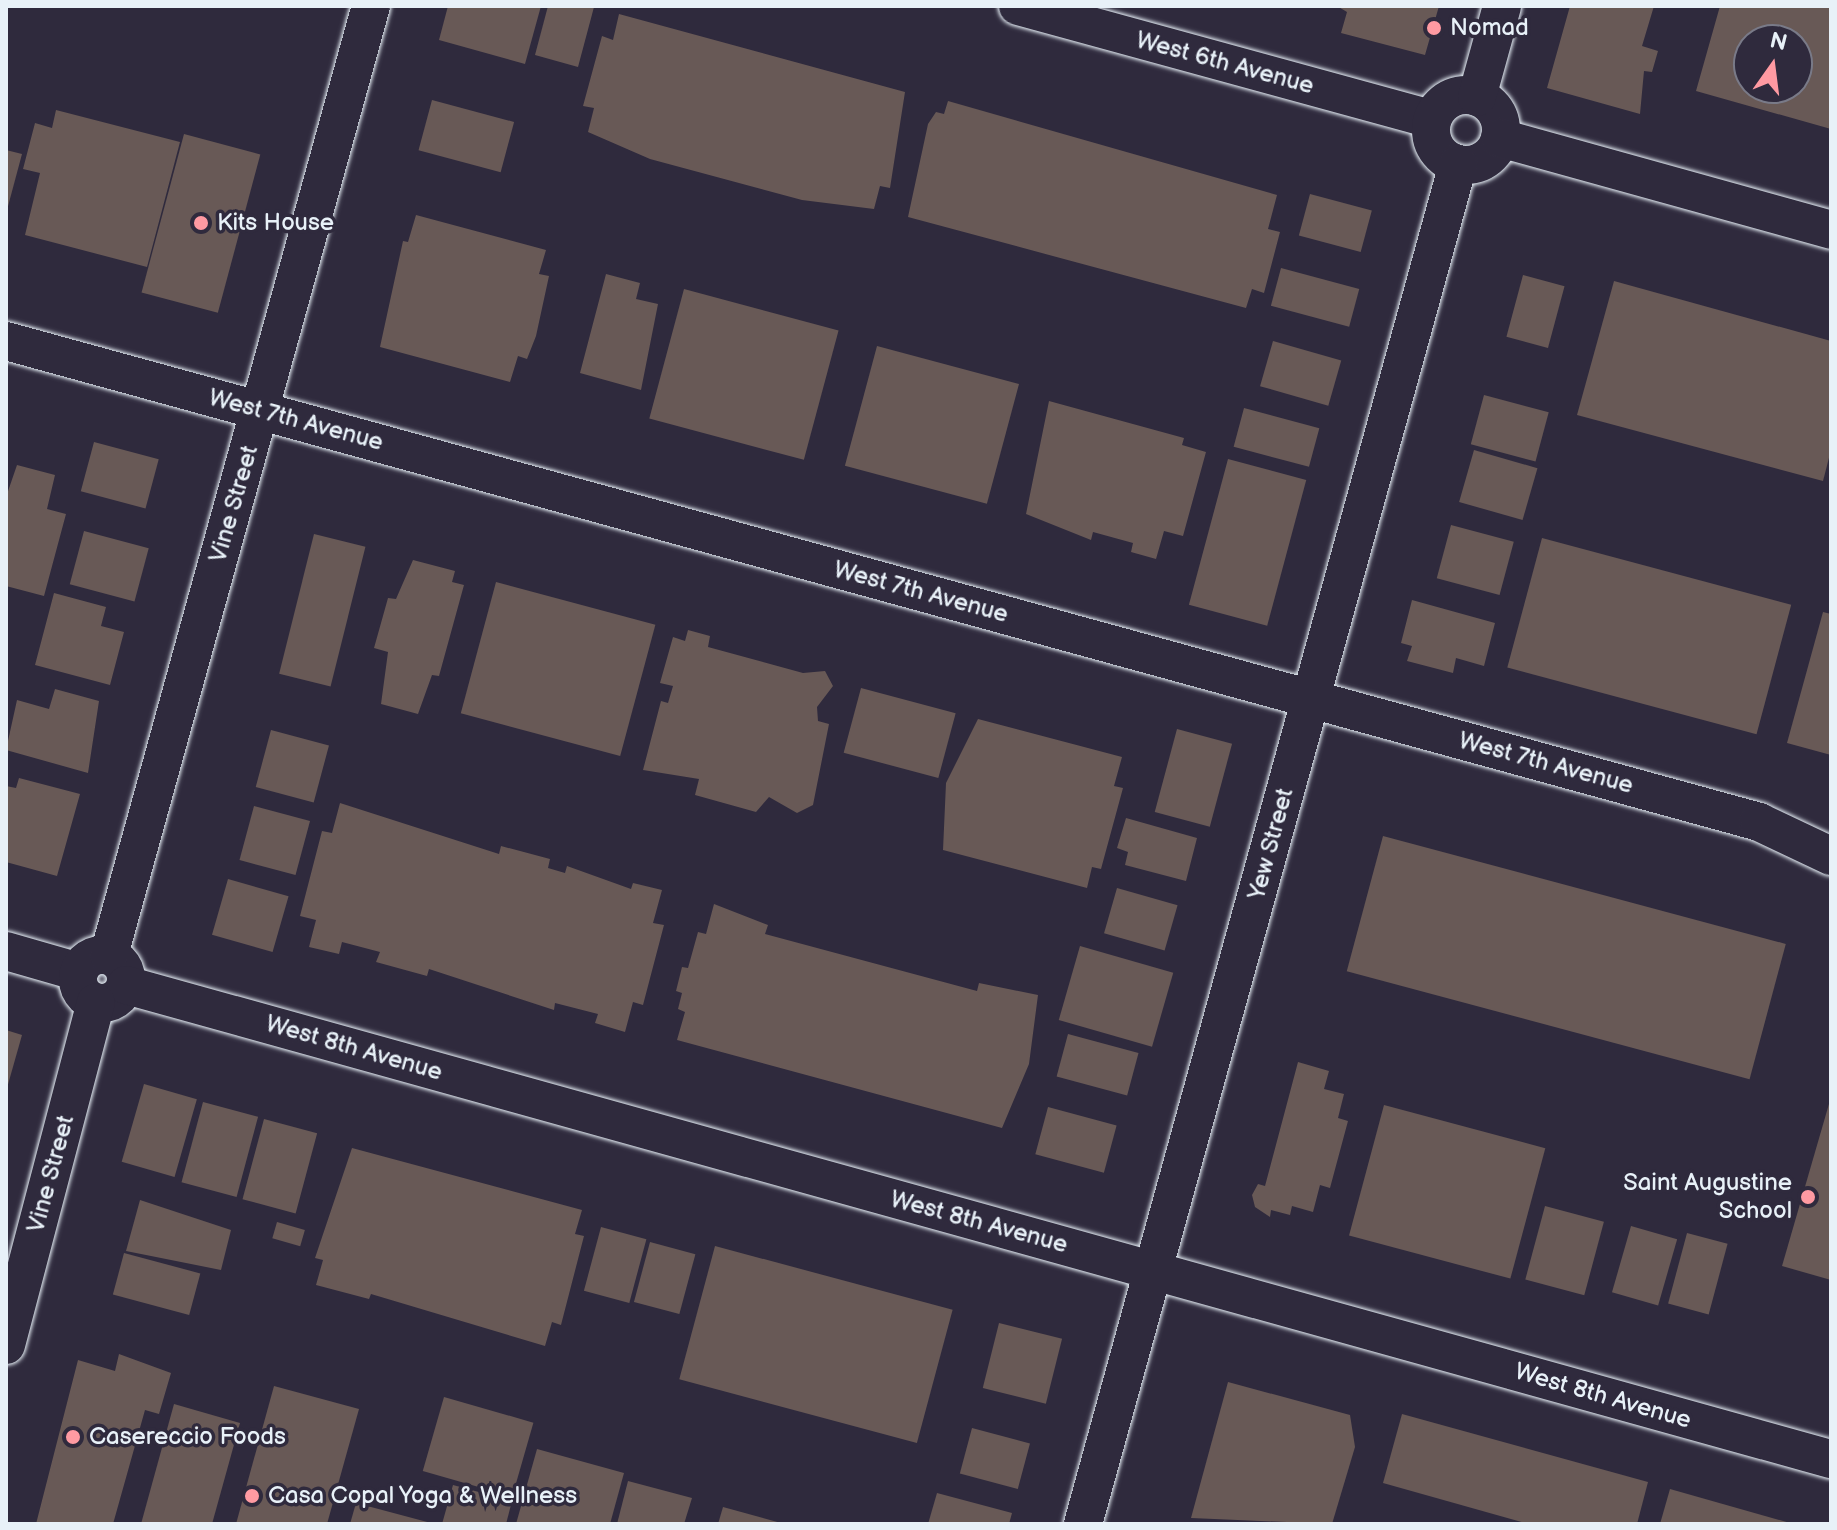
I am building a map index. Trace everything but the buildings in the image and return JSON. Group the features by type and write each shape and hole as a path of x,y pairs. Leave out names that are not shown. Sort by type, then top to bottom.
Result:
{"street":[{"name":"Vine Street","path":"6,1345 103,979 371,6"},
{"name":"West 6th Avenue","path":"1018,6 1432,119"},
{"path":"1477,97 1502,6"},
{"path":"1455,97 1477,97 1493,108 1500,138 1489,157 1458,164 1433,143 1432,119 1455,97"},
{"path":"1500,138 1831,230"},
{"name":"Yew Street","path":"1083,1524 1458,164"},
{"name":"West 7th Avenue","path":"6,341 1759,822 1831,856"},
{"name":"West 8th Avenue","path":"6,951 1831,1459"}],"place":[{"name":"Nomad","path":"1434,28"},
{"name":"Kits House","path":"201,223"},
{"name":"Saint Augustine School","path":"1808,1197"},
{"name":"Casereccio Foods","path":"73,1437"},
{"name":"Casa Copal Yoga & Wellness","path":"252,1496"}]}
